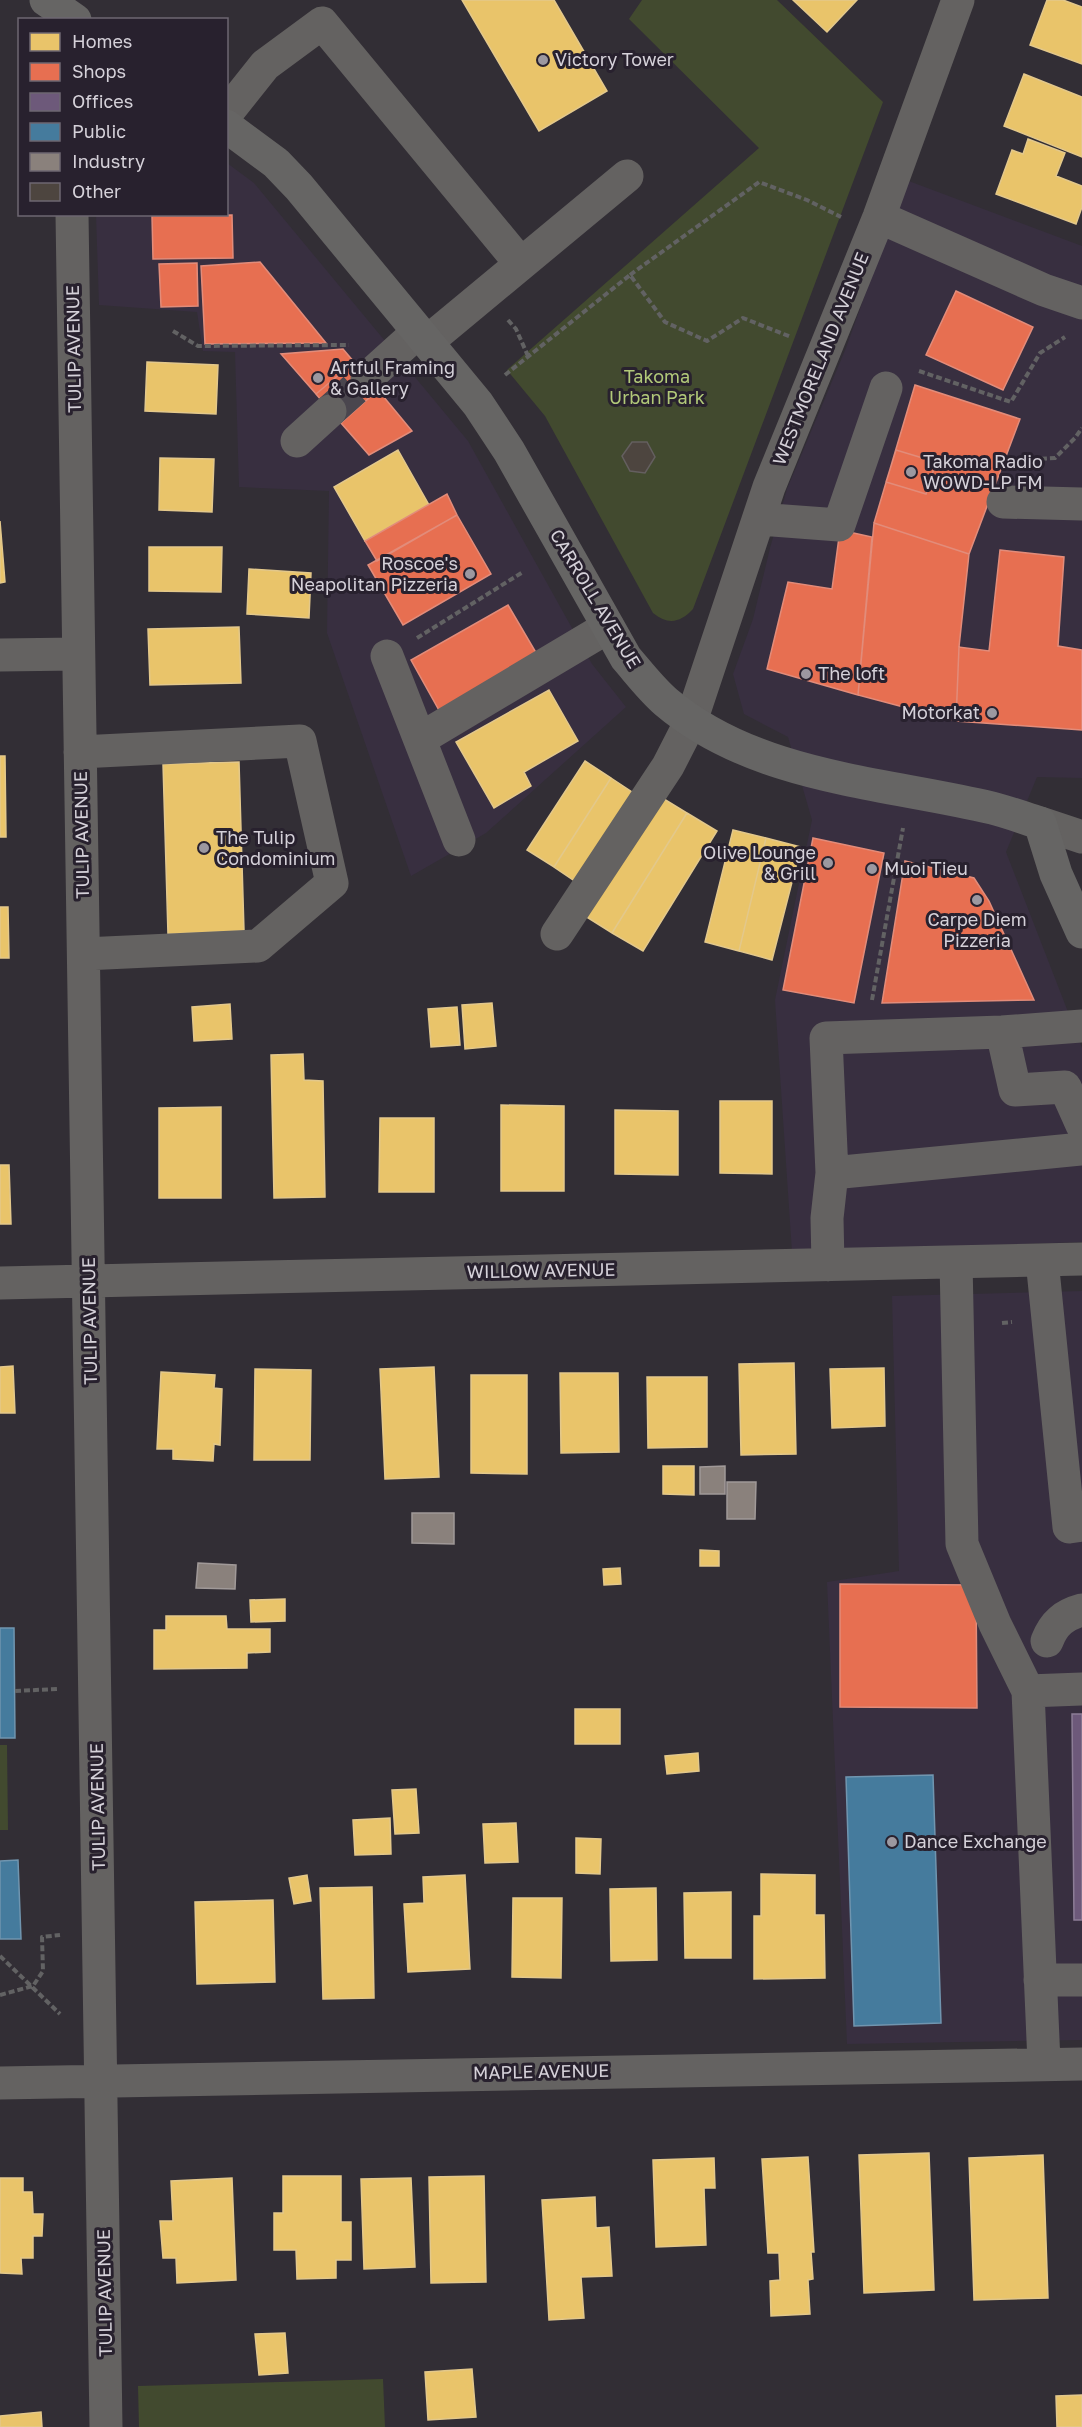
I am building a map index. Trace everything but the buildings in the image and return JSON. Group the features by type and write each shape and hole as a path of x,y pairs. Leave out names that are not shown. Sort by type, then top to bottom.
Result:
{"main road":[{"name":"CARROLL AVENUE","path":"228,127 276,163 299,187 478,404 508,451 626,658 665,702 691,721 739,748 792,767 994,808 1040,823"},
{"path":"1040,823 1056,874 1082,932"}],"street":[{"name":"WESTMORELAND AVENUE","path":"557,934 668,766 691,721 769,487 879,217 958,0"},
{"path":"228,111 265,65 322,23 522,264"},
{"path":"367,378 522,264 627,176"},
{"name":"TULIP AVENUE","path":"72,216 106,2427"},
{"path":"879,217 1044,290 1078,317"},
{"path":"759,519 839,525 886,388"},
{"path":"297,441 330,411"},
{"path":"1003,502 1082,504"},
{"path":"420,739 608,627"},
{"path":"0,655 78,654"},
{"path":"387,656 459,840"},
{"path":"81,752 300,741 332,883 258,946 84,954"},
{"path":"1040,823 1082,837"},
{"path":"828,1265 827,1218 832,1173 826,1038 1002,1032 1082,1026"},
{"path":"1002,1032 1015,1090 1065,1087 1082,1125"},
{"path":"832,1173 1082,1149"},
{"name":"WILLOW AVENUE","path":"0,1282 1082,1259"},
{"path":"1042,1260 1069,1527 1082,1525"},
{"path":"956,1262 962,1544 995,1624 1028,1691 1044,2064"},
{"path":"1047,1641 1053,1627 1071,1613 1082,1610"},
{"path":"1028,1691 1082,1689"},
{"path":"1040,1980 1082,1980"},
{"name":"MAPLE AVENUE","path":"0,2083 1082,2064"}],"path":[{"path":"505,375 630,275 759,182 807,200 845,219"},
{"path":"630,275 665,322 707,341 742,318 796,339"},
{"path":"919,371 1011,402 1040,353 1078,317"},
{"path":"516,329 528,356"},
{"path":"173,331 198,346 357,345"},
{"path":"1005,461 1055,458 1082,428"},
{"path":"387,656 523,572"},
{"path":"866,1037 910,792"},
{"path":"15,1691 57,1689"},
{"path":"0,1995 33,1986 43,1971 42,1937 60,1935"},
{"path":"0,1956 60,2014"}],"shaded area":[{"path":"228,164 254,183 468,441 592,664 626,707 486,833 411,876 327,633 329,491 239,487 235,352 203,351 197,312 99,305 96,216 228,216"},
{"path":"906,180 1082,246 1082,778 1037,777 1006,852 1082,1048 1082,1242 792,1252 775,1000 812,820 788,737 744,714 733,674 753,619 787,489 846,348"},
{"path":"1082,1291 1082,2040 847,2044 827,1582 899,1571 892,1296"}],"green space":[{"name":"Takoma Urban Park","path":"642,0 777,0 883,102 693,609 679,620 674,621 658,617 653,613 545,416 507,370 759,148 629,19"},
{"path":"0,1745 7,1745 8,1830 0,1830"},
{"path":"383,2379 385,2427 139,2427 138,2386"}],"tunnel":[{"path":"330,411 367,378"}],"place":[{"name":"Victory Tower","path":"543,60"},
{"name":"Artful Framing & Gallery","path":"318,378"},
{"name":"Takoma Radio WOWD-LP FM","path":"911,472"},
{"name":"Roscoe's Neapolitan Pizzeria","path":"470,574"},
{"name":"The loft","path":"806,674"},
{"name":"Motorkat","path":"992,713"},
{"name":"The Tulip Condominium","path":"204,848"},
{"name":"Olive Lounge & Grill","path":"828,863"},
{"name":"Muoi Tieu","path":"872,869"},
{"name":"Carpe Diem Pizzeria","path":"977,900"},
{"name":"Dance Exchange","path":"892,1842"}]}
